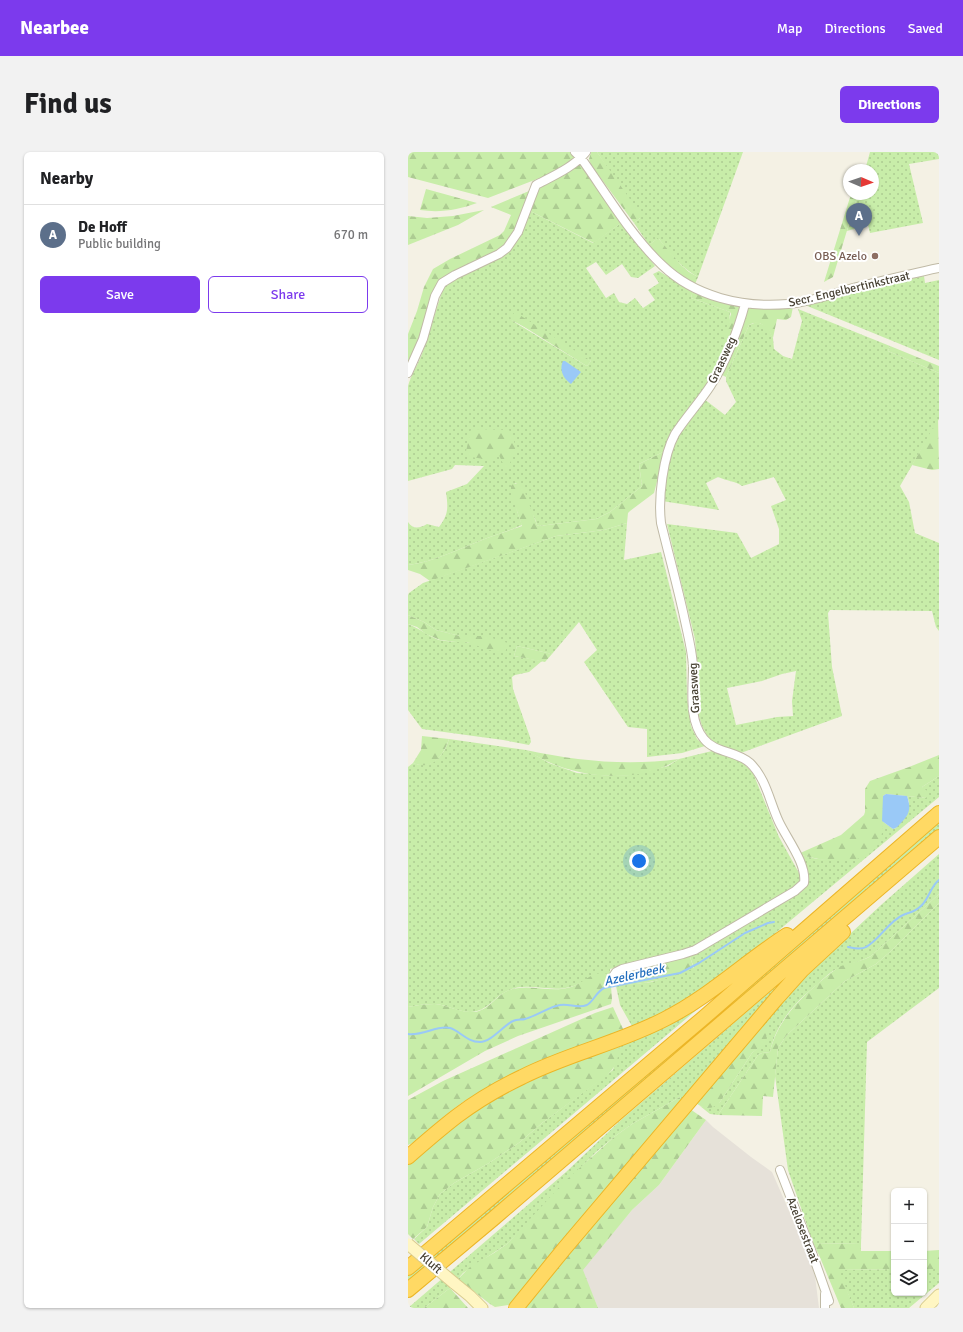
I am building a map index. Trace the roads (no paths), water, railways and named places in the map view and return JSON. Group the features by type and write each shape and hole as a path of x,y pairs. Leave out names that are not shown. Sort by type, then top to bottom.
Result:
{"highway":[{"path":"408,1268 696,1024 939,813"},
{"path":"408,1290 939,837"},
{"path":"516,1308 569,1242 776,998 807,965 898,884 918,855"},
{"path":"408,1157 456,1116 522,1077 549,1065 614,1042 665,1019 685,1008 706,994 762,951 824,912"}],"main road":[{"name":"Kluft","path":"408,1244 470,1296 482,1308"},
{"name":"Kluft","path":"454,1283 472,1308"},
{"path":"926,1308 939,1295"}],"street":[{"name":"Secr. Engelbertinkstraat","path":"581,154 630,227 663,266 692,287 722,299 746,304 789,304 939,268"},
{"path":"408,373 423,339 435,296 442,283 455,275 499,254 507,248 518,232 536,185 559,174 581,154"},
{"name":"Graasweg","path":"612,978 616,972 622,969 696,950 795,892 804,883 805,878 797,856 757,772 747,760 711,746 704,740 698,727 695,719 692,698 691,651 680,597 661,523 660,498 667,456 671,444 680,427 718,374 746,304"},
{"name":"Azelosestraat","path":"780,1170 826,1289 827,1304"}],"water":[{"path":"563,361 581,372 571,384 562,374 561,368"},
{"path":"886,794 907,796 909,804 908,814 896,828 893,829 882,821 883,796"}],"waterway":[{"name":"Azelerbeek","path":"848,947 862,948 871,944 898,918 919,908 927,899 934,885 939,880"},
{"name":"Azelerbeek","path":"408,1034 445,1027 454,1029 475,1042 484,1041 515,1020 529,1018 556,1006 587,1005 604,988 680,973 699,963 745,933 774,922"}],"place":[{"name":"De Hoff","path":"859,236"},
{"name":"OBS Azelo","path":"875,256"}]}
